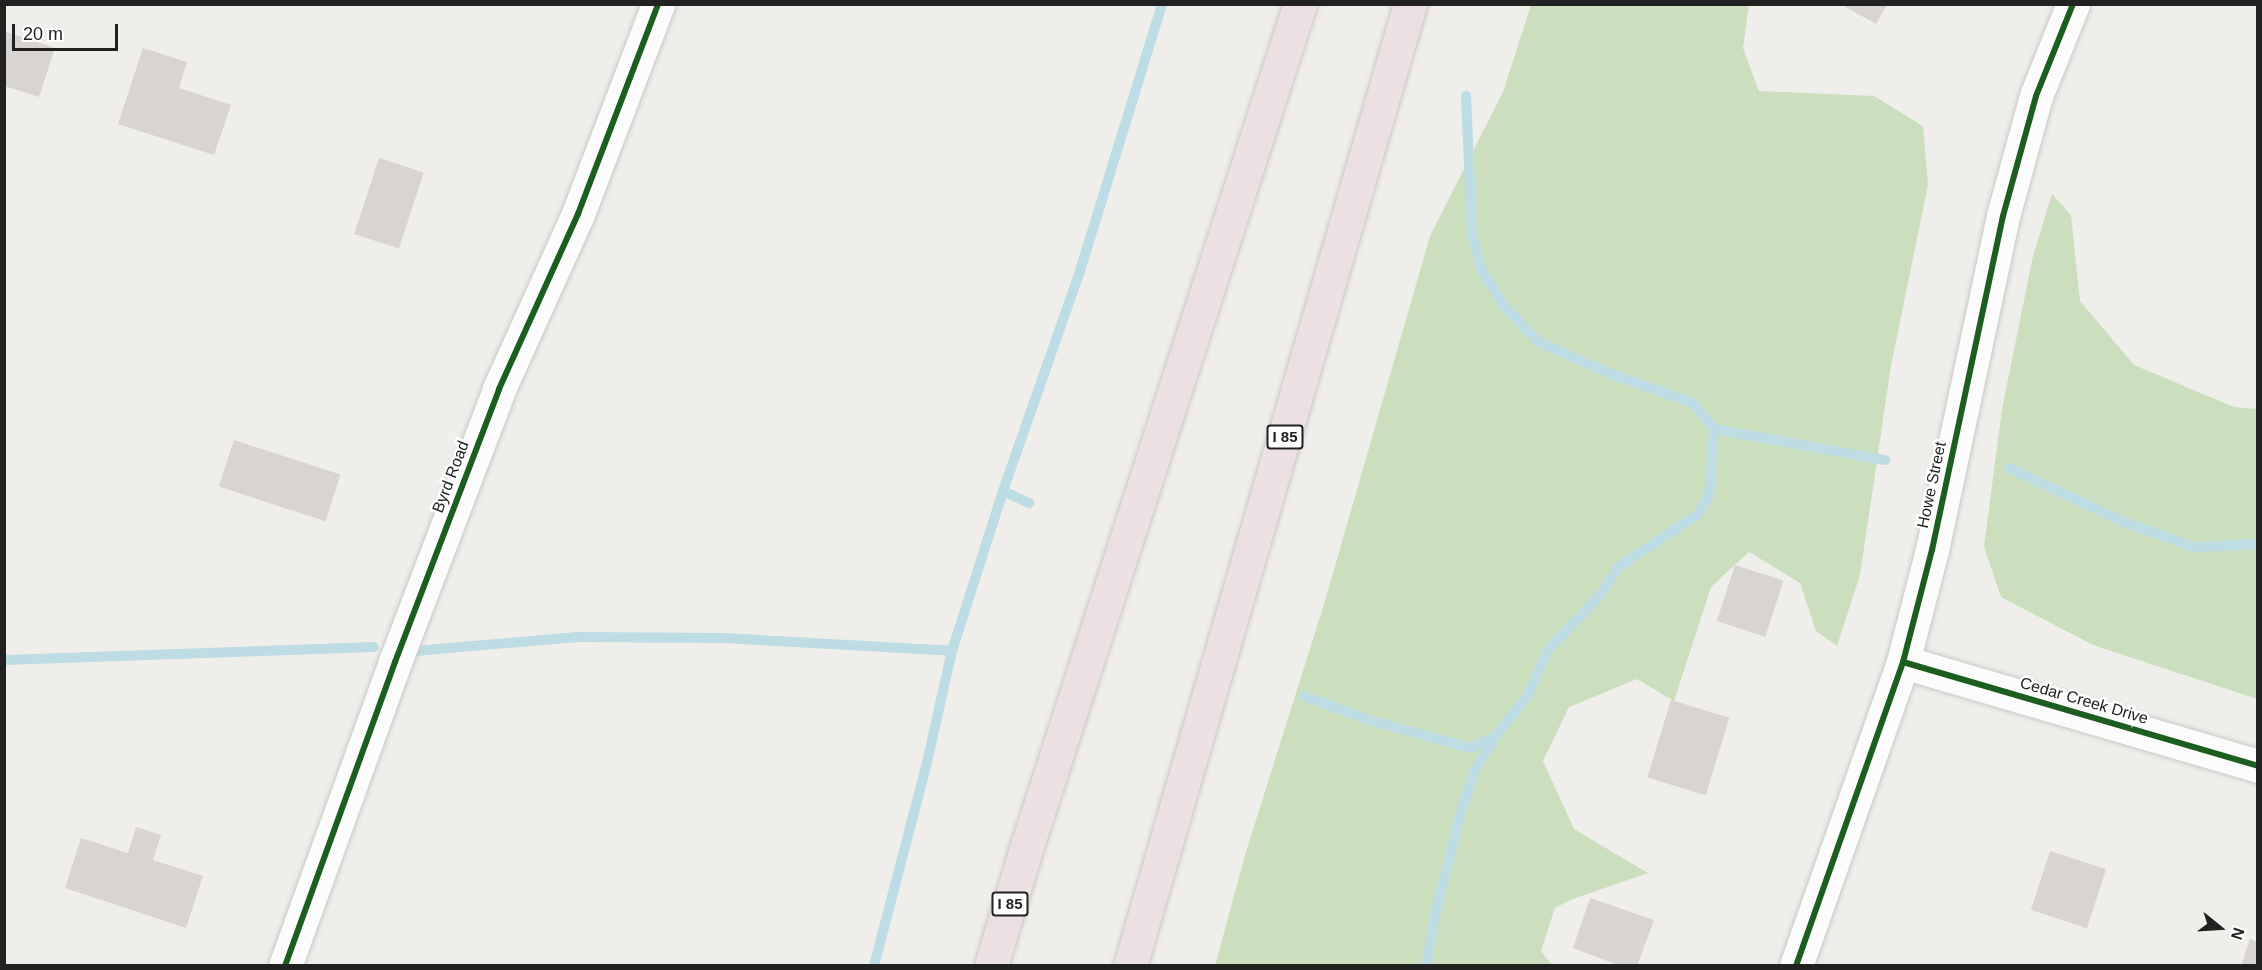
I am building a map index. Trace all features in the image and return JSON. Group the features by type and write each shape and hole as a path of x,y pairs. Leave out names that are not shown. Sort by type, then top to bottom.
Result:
{"highway":[{"name":"I 85","path":"992,966 1028,843 1300,4"},
{"name":"I 85","path":"1130,966 1410,4"}],"street":[{"name":"Byrd Road","path":"285,966 394,662 499,389 578,214 658,4"},
{"name":"Howe Street","path":"1796,966 1903,662 1932,550 2002,216 2036,96 2073,4"},
{"name":"Cedar Creek Drive","path":"1903,662 2258,766"}],"green space":[{"path":"1531,5 1749,5 1743,48 1759,91 1874,96 1923,126 1928,185 1891,366 1860,575 1837,646 1816,631 1800,583 1749,552 1711,587 1674,701 1637,679 1569,707 1543,761 1574,829 1648,873 1573,899 1555,908 1541,951 1552,965 1215,966 1245,855 1325,601 1430,236 1503,92"},
{"path":"2052,194 2071,215 2080,301 2134,365 2234,407 2257,409 2257,699 2093,645 2001,597 1984,547 2002,409 2033,256"}],"building":[{"path":"1842,5 1887,5 1876,24"},
{"path":"4,31 55,48 39,97 4,86"},
{"path":"143,48 187,62 179,88 231,105 214,155 118,124"},
{"path":"379,158 424,173 399,249 354,234"},
{"path":"234,440 341,475 325,521 219,487"},
{"path":"1735,565 1784,581 1765,637 1717,621"},
{"path":"1671,700 1729,718 1706,795 1647,777"},
{"path":"136,827 161,835 153,860 203,876 186,928 65,888 81,838 128,853"},
{"path":"2050,851 2106,869 2087,928 2031,910"},
{"path":"1590,898 1654,920 1637,966 1621,966 1573,948"},
{"path":"2250,939 2258,942 2258,966 2241,966"}],"waterway":[{"path":"874,966 928,758 952,651 1003,491 1080,271 1162,4"},
{"path":"1466,96 1472,233 1481,269 1504,306 1537,341 1611,374 1693,403 1714,429 1885,460"},
{"path":"1304,696 1369,720 1471,748 1495,737 1528,695 1547,651 1601,594 1618,567 1697,515 1709,496 1714,429"},
{"path":"2009,468 2124,522 2194,547 2258,544"},
{"path":"1003,491 1029,503"},
{"path":"416,651 576,637 723,638 952,651"},
{"path":"4,660 374,647"},
{"path":"1426,966 1436,910 1463,804 1475,769 1495,738"}],"cycle path":[{"path":"285,966 395,662 499,389 578,214 658,4"},
{"path":"1796,966 1903,662 1932,550 2003,216 2036,96 2073,4"},
{"path":"1903,662 2258,766"}]}
